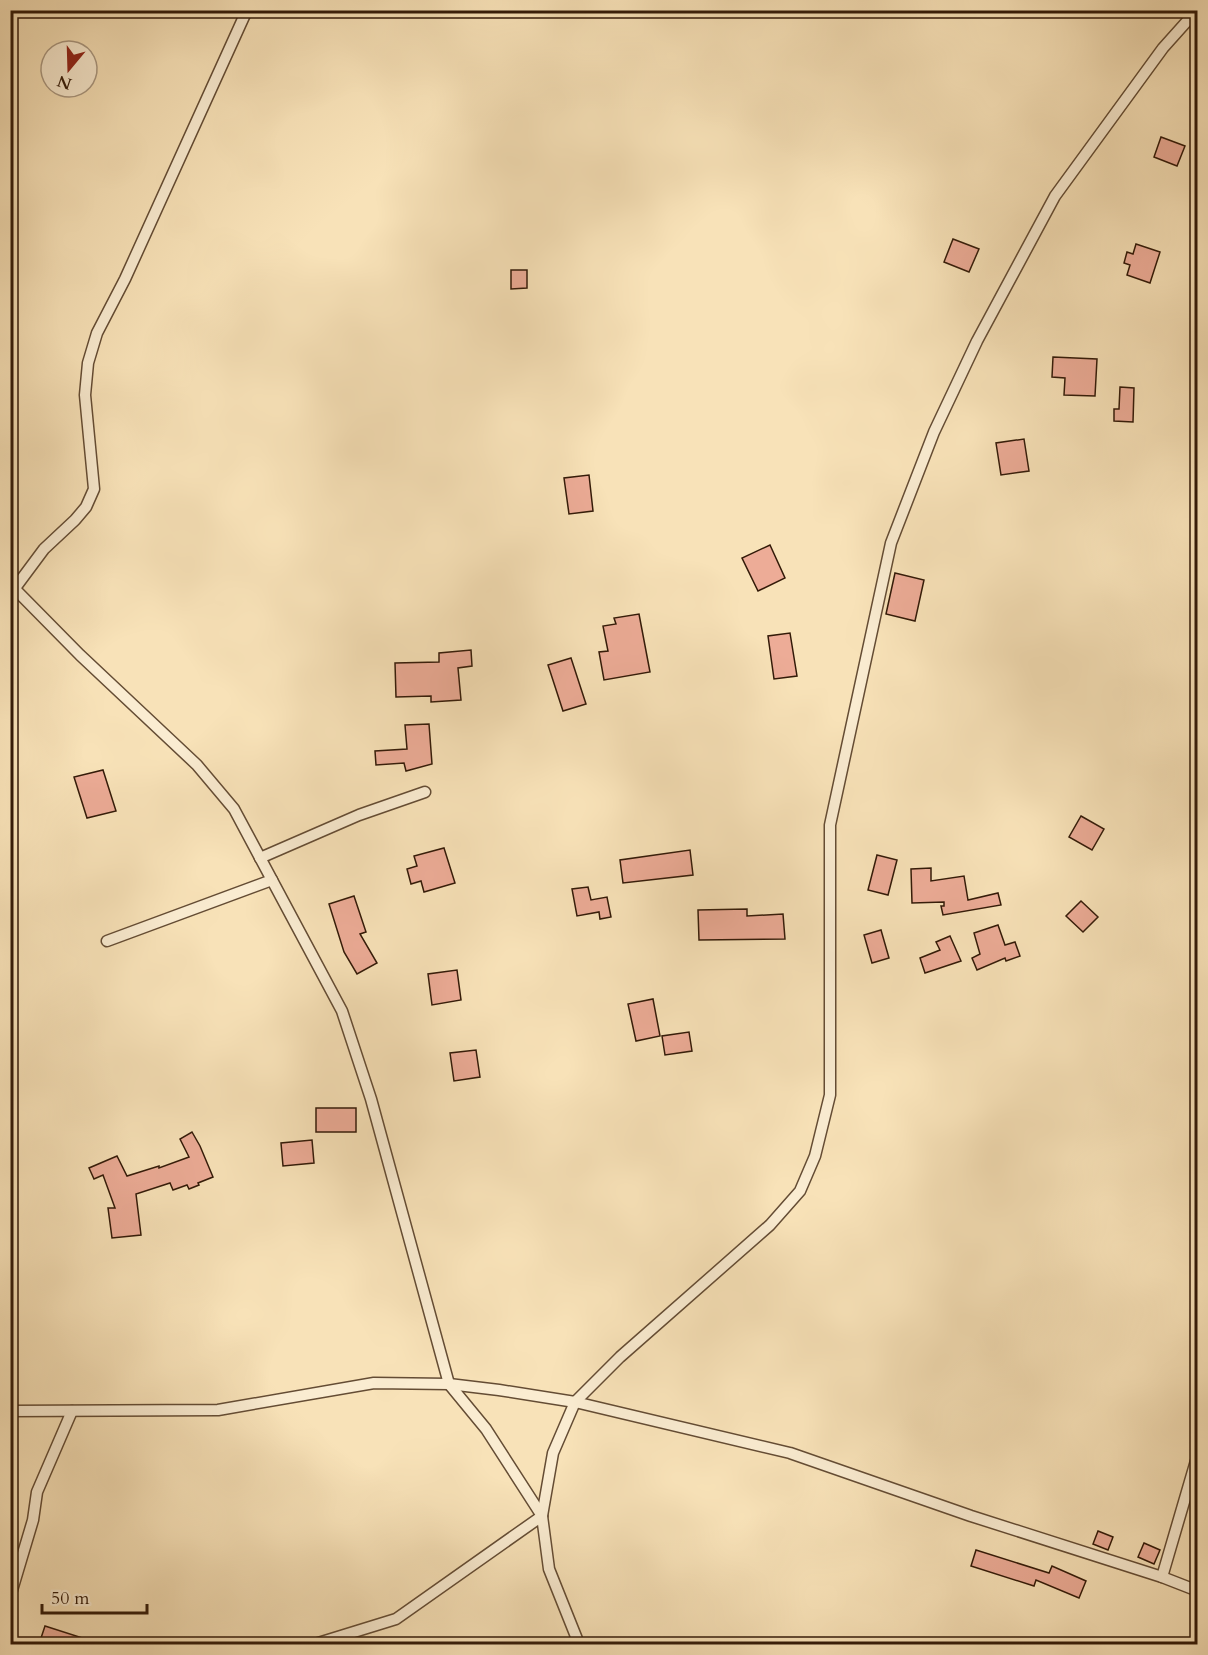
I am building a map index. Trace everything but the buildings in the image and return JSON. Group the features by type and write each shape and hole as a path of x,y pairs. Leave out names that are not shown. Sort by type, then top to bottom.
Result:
{"street":[{"path":"247,10 125,279 97,333 88,363 85,395 94,489 86,507 44,549 13,586 80,655 197,765 234,809 342,1011 371,1099 449,1384 486,1429 542,1516"},
{"path":"579,1644 549,1569 542,1516 554,1453 575,1402 620,1357 770,1226 800,1191 815,1156 830,1095 830,825 891,543 943,412 977,341 1055,196 1163,48 1197,10"},
{"path":"260,858 359,815 424,792"},
{"path":"107,941 272,880"},
{"path":"10,1411 218,1410 374,1383 449,1384 575,1402 790,1453 982,1520 1162,1577 1197,1591"},
{"path":"10,1597 33,1520 38,1492 72,1411"},
{"path":"1162,1577 1197,1454"},
{"path":"315,1644 396,1619 542,1516"}]}
